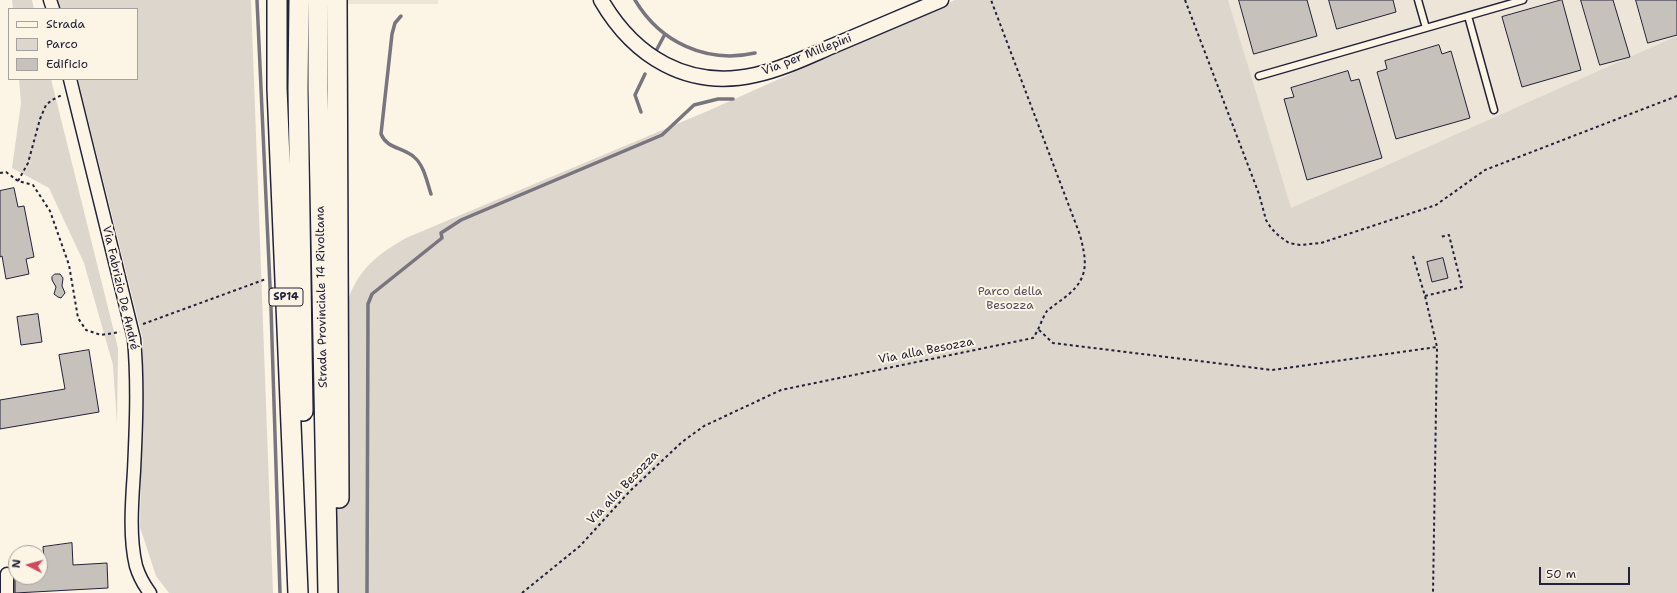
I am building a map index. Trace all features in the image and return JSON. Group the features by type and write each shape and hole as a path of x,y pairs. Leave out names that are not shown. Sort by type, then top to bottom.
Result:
{"highway":[{"name":"SP14","path":"277,0 277,88 298,593"},
{"name":"Strada Provinciale 14 Rivoltana","path":"299,0 298,89 306,593"},
{"name":"Strada Provinciale 14 Rivoltana","path":"318,0 318,97 328,593"},
{"path":"337,0 339,593"}],"street":[{"name":"Via per Millepini","path":"601,0 622,31 636,45 652,57 670,67 689,74 729,78 756,75 788,64 941,0"},
{"name":"Via Fabrizio De André","path":"70,80 126,330 136,366 132,499 134,544 138,573 150,593"},
{"path":"7,574 7,593"}],"lane":[{"path":"1418,0 1426,28"},
{"path":"1259,76 1523,0"},
{"path":"1468,16 1494,110"}],"path":[{"path":"991,0 1080,235 1085,258 1084,271 1080,283 1046,313 1039,330 1052,343 1272,370 1437,347"},
{"path":"1185,0 1259,194 1266,220 1279,236 1289,242 1300,245 1321,243 1436,205 1486,170 1677,96"},
{"path":"60,90 61,96"},
{"path":"18,181 28,163 40,118 46,105 52,100 73,92"},
{"path":"0,173 6,172 18,181 33,185 50,211 69,265 78,318 86,330 101,335 126,330 266,280"},
{"path":"1425,296 1462,287 1449,235 1440,237"},
{"path":"1413,256 1425,296 1437,347 1433,593"},
{"path":"122,339 126,330"},
{"name":"Via alla Besozza","path":"522,593 580,546 630,491 682,442 704,426 781,390 886,367 1026,340 1033,338 1039,330"}],"shaded area":[{"path":"341,0 438,0 438,4 341,4"},
{"path":"1228,0 1677,0 1677,57 1289,209"}],"green space":[{"path":"12,0 32,0 34,8 13,8"},
{"path":"58,0 251,0 273,593 169,593 156,576 140,527 143,340 78,80 138,80 138,8 60,8"},
{"name":"Parco della Besozza","path":"955,0 1228,0 1291,208 1677,36 1677,593 328,593 326,450 349,297 359,277 372,262 406,238 710,110"},
{"path":"19,80 51,80 118,348 117,424 113,365 84,263 49,188 12,168 21,103"}],"building":[{"path":"1239,0 1307,0 1317,36 1254,54"},
{"path":"1329,0 1393,0 1396,12 1337,29"},
{"path":"1562,0 1581,70 1522,87 1502,17"},
{"path":"1581,0 1613,0 1630,57 1600,65"},
{"path":"1636,0 1677,0 1677,35 1648,43"},
{"path":"1439,45 1442,54 1451,51 1470,118 1396,139 1377,72 1387,69 1385,61"},
{"path":"1348,71 1351,81 1359,79 1382,158 1307,180 1284,99 1294,97 1291,88"},
{"path":"14,188 18,207 24,206 34,257 26,259 29,274 6,279 2,256 0,257 0,191"},
{"path":"1443,258 1448,278 1432,282 1427,262"},
{"path":"55,274 60,274 63,278 62,286 65,293 61,298 54,294 56,287 52,277"},
{"path":"38,314 42,342 21,345 17,317"},
{"path":"89,350 99,412 0,429 0,400 65,389 59,355"},
{"path":"72,543 73,565 107,563 108,588 15,593 15,585 48,585 48,546"}],"waterway":[{"path":"257,0 271,308 280,593"},
{"path":"635,0 645,15 657,28 686,46 702,52 719,55 737,56 755,53"},
{"path":"401,16 395,23 392,34 381,134 387,143 410,154 417,160 425,174 431,194"},
{"path":"657,49 665,34"},
{"path":"641,112 635,95 645,74"},
{"path":"367,593 368,304 372,294 442,238 441,233 461,220 662,135 694,105 718,99 733,99"}]}
